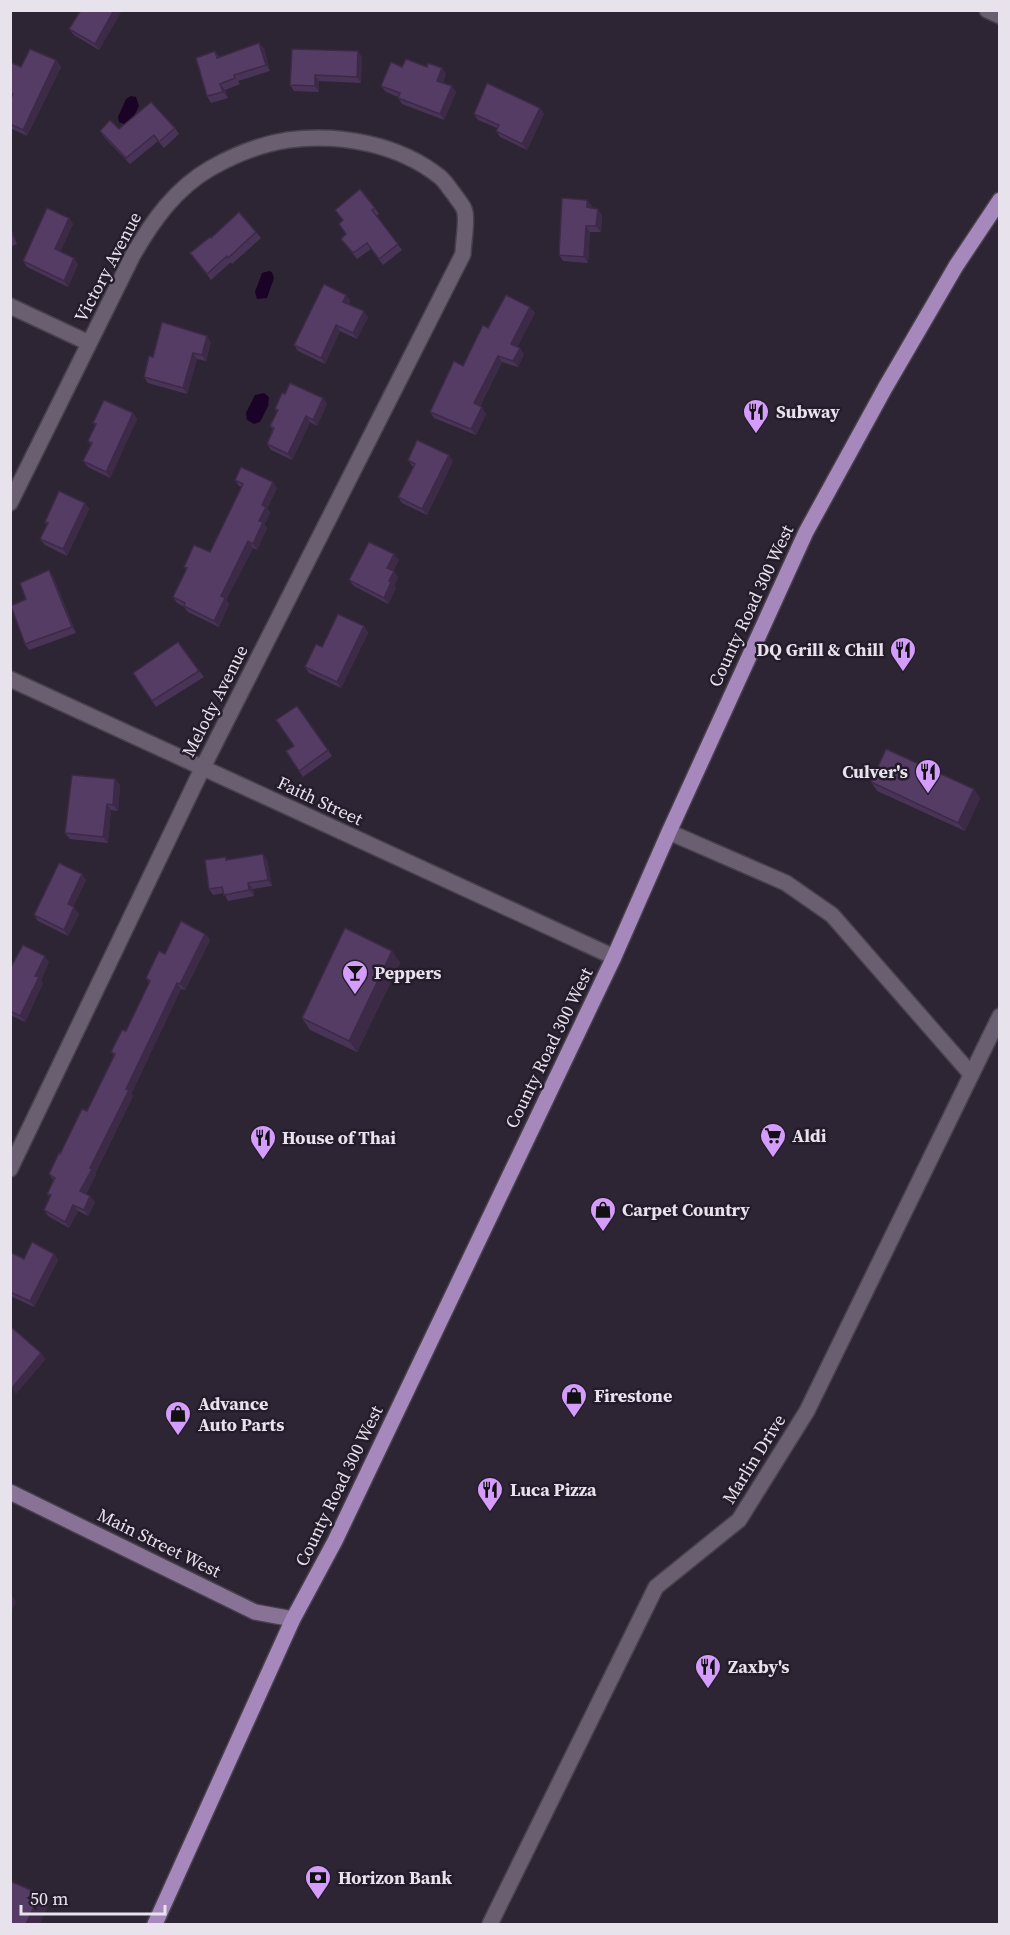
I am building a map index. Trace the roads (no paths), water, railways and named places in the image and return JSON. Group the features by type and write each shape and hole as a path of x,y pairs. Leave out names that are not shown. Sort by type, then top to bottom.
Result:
{"main road":[{"name":"County Road 300 West","path":"155,1924 293,1619 335,1541 614,957 820,504 950,277 999,200"},
{"name":"Main Street West","path":"10,1492 255,1612 293,1619"}],"street":[{"path":"987,10 999,16"},
{"name":"Victory Avenue","path":"10,503 148,229 165,206 188,184 211,168 247,151 271,144 303,139 354,141 385,148 428,168 442,178 465,210 463,254"},
{"name":"Melody Avenue","path":"10,1169 203,767 463,254"},
{"path":"10,306 89,343"},
{"name":"Faith Street","path":"10,679 614,957"},
{"path":"669,832 786,882 832,915 971,1074"},
{"name":"Marlin Drive","path":"489,1924 656,1587 739,1520 807,1411 999,1016"}],"place":[{"name":"Subway","path":"756,435"},
{"name":"DQ Grill & Chill","path":"903,673"},
{"name":"Culver's","path":"928,795"},
{"name":"Peppers","path":"355,996"},
{"name":"Aldi","path":"773,1159"},
{"name":"House of Thai","path":"263,1161"},
{"name":"Carpet Country","path":"603,1233"},
{"name":"Firestone","path":"574,1419"},
{"name":"Advance Auto Parts","path":"178,1437"},
{"name":"Luca Pizza","path":"490,1513"},
{"name":"Zaxby's","path":"708,1690"},
{"name":"Horizon Bank","path":"318,1901"}]}
